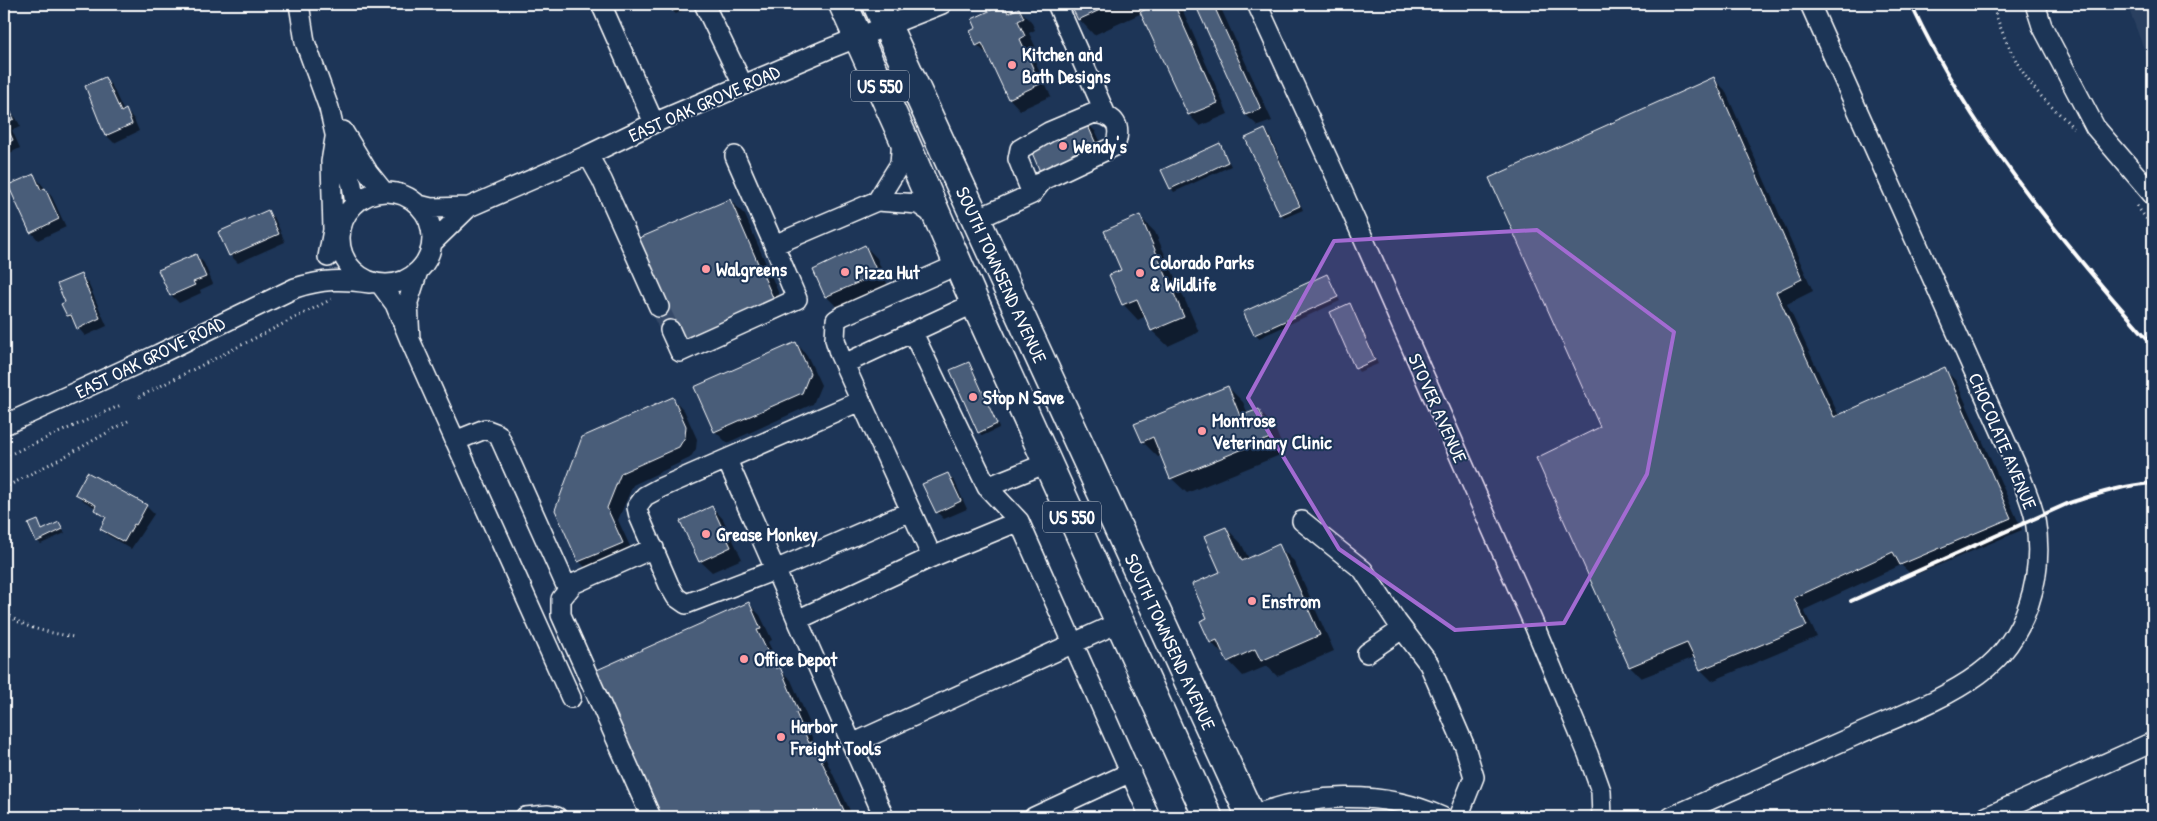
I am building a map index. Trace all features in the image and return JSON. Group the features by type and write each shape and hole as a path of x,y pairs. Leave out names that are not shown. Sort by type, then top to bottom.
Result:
{"highway":[{"name":"SOUTH TOWNSEND AVENUE","path":"843,4 975,303 1208,817"},
{"name":"SOUTH TOWNSEND AVENUE","path":"882,15 1250,817"}],"street":[{"path":"299,4 305,42 329,108 335,134 350,176 355,204"},
{"path":"601,4 654,124"},
{"path":"704,4 744,85"},
{"name":"EAST OAK GROVE ROAD","path":"433,242 469,207 654,124 858,37 882,15 942,4"},
{"path":"1057,4 1106,115"},
{"name":"STOVER AVENUE","path":"1257,4 1337,179 1532,620 1588,754 1600,791 1602,817"},
{"name":"CHOCOLATE AVENUE","path":"1671,817 1921,706 1963,684 1994,661 2008,645 2027,610 2033,593 2038,563 2035,519 2019,472 1810,4"},
{"path":"2035,4 2042,26 2094,127 2153,195"},
{"path":"329,108 368,172 384,192"},
{"path":"975,220 1115,146 1119,134 1115,121 1106,115 1094,113 1035,139 1020,149 1018,159 1037,187"},
{"path":"333,251 331,162 335,134"},
{"path":"877,201 900,164 902,134"},
{"path":"588,155 659,306"},
{"path":"670,330 680,352 797,299 735,156"},
{"path":"333,251 344,220 355,204 372,195 384,192 397,193 419,204 426,214 433,242 429,257 418,271 408,302 410,340"},
{"path":"774,245 877,201 918,204 937,217"},
{"name":"EAST OAK GROVE ROAD","path":"419,204 431,208 469,207"},
{"path":"333,251 343,259 351,270 375,284 395,304 571,698"},
{"name":"EAST OAK GROVE ROAD","path":"295,288 333,251"},
{"path":"932,557 860,401 834,339 836,320 959,264"},
{"path":"375,284 396,282 418,271"},
{"name":"EAST OAK GROVE ROAD","path":"4,425 159,354 295,288 315,281 339,279 375,284"},
{"path":"844,364 975,303"},
{"path":"913,333 987,487 1019,521 1150,817"},
{"path":"860,401 645,496 637,507 639,516 668,585 676,597 686,604 775,570 911,511"},
{"path":"456,441 485,429 498,434 568,590"},
{"path":"726,460 884,817"},
{"path":"987,487 1047,463"},
{"path":"797,620 932,557 1019,521"},
{"path":"1302,521 1363,570 1402,629 1429,664 1465,747 1474,777 1458,817"},
{"path":"650,817 561,615 560,599 573,584 654,548"},
{"path":"852,744 1120,622"},
{"path":"1367,653 1402,629"},
{"path":"560,673 590,681"},
{"path":"1986,817 2153,742"},
{"path":"1034,817 1131,772"},
{"path":"1250,817 1302,800 1334,798 1373,798 1430,815"},
{"path":"525,817 548,814 557,817"}],"path":[{"path":"1992,4 2002,35 2024,74 2040,95 2074,128"},
{"path":"2135,204 2153,228"},
{"path":"139,396 332,299"},
{"path":"4,457 121,405"},
{"path":"4,488 128,421"},
{"path":"4,608 8,615 30,627 73,637"}],"highlighted area":[{"path":"1537,230 1674,332 1647,474 1564,623 1455,630 1339,549 1248,398 1334,241"}],"shaded area":[{"path":"2127,4 2153,4 2153,73"}],"building":[{"path":"666,4 680,4 681,7 672,11 671,8 668,9"},
{"name":"Kitchen and Bath Designs","path":"1004,4 1008,13 1019,8 1024,18 1018,21 1025,36 1020,39 1040,84 1008,99 982,43 976,46 970,31 976,28 972,19"},
{"path":"1070,4 1113,4 1078,20"},
{"path":"1158,4 1174,4 1218,103 1188,115 1140,12"},
{"path":"1195,4 1213,4 1261,109 1245,115"},
{"path":"105,77 121,112 126,109 132,124 105,136 85,86"},
{"path":"1714,77 1802,279 1776,292 1834,417 1945,367 2011,518 1900,565 1893,552 1794,598 1807,626 1700,670 1687,643 1629,667 1536,458 1600,427 1489,178"},
{"path":"9,108 14,119 5,123 13,140 4,145 4,111"},
{"name":"Wendy's","path":"1085,119 1096,144 1072,154 1074,159 1041,174 1030,148"},
{"path":"1265,129 1300,206 1280,215 1245,138"},
{"path":"1220,143 1228,162 1170,189 1161,170"},
{"path":"34,174 41,190 45,188 59,219 30,233 8,185"},
{"name":"Walgreens","path":"730,199 774,300 681,340 637,239"},
{"path":"268,210 279,234 229,256 218,232"},
{"name":"Colorado Parks & Wildlife","path":"1140,215 1184,317 1151,331 1137,299 1122,305 1109,275 1121,270 1104,231"},
{"name":"Pizza Hut","path":"865,245 878,274 825,297 813,270"},
{"path":"196,254 206,277 193,282 195,285 170,296 158,270"},
{"path":"81,274 100,318 77,329 71,315 67,316 61,304 65,302 57,284"},
{"path":"1327,274 1338,297 1254,335 1243,312"},
{"path":"1350,303 1375,360 1355,369 1330,312"},
{"path":"666,305 676,328 668,331 658,308"},
{"path":"796,342 810,373 802,393 714,432 694,387"},
{"name":"Stop N Save","path":"969,362 997,424 978,433 950,370"},
{"name":"Montrose Veterinary Clinic","path":"1228,386 1240,416 1259,409 1270,438 1170,479 1153,437 1142,442 1134,424"},
{"path":"673,397 686,426 685,437 679,447 621,473 607,508 623,543 578,562 555,510 582,437"},
{"path":"87,472 147,505 124,542 100,529 106,517 94,510 96,505 75,494"},
{"path":"948,473 961,501 936,513 922,484"},
{"name":"Grease Monkey","path":"712,506 731,547 699,562 680,521"},
{"path":"38,520 42,530 59,522 63,529 36,542 28,524"},
{"name":"Enstrom","path":"1226,527 1242,561 1279,544 1320,635 1261,661 1255,649 1227,662 1217,640 1210,643 1200,621 1207,618 1192,584 1220,572 1204,536"},
{"path":"749,602 761,629 757,630 776,669 780,667 799,712 796,713 809,743 813,742 847,817 662,817 629,743 621,747 588,674"}],"tunnel":[{"path":"659,307 670,330"}],"railway":[{"path":"1911,4 1935,51 1989,140 2052,225 2153,345"},
{"path":"1851,601 2069,503 2100,493 2153,483"}],"place":[{"name":"Kitchen and Bath Designs","path":"1012,65"},
{"name":"Wendy's","path":"1063,146"},
{"name":"Walgreens","path":"706,269"},
{"name":"Pizza Hut","path":"845,272"},
{"name":"Colorado Parks & Wildlife","path":"1140,273"},
{"name":"Stop N Save","path":"973,397"},
{"name":"Montrose Veterinary Clinic","path":"1202,431"},
{"name":"Grease Monkey","path":"706,534"},
{"name":"Enstrom","path":"1252,601"},
{"name":"Office Depot","path":"744,659"},
{"name":"Harbor Freight Tools","path":"781,737"}]}
